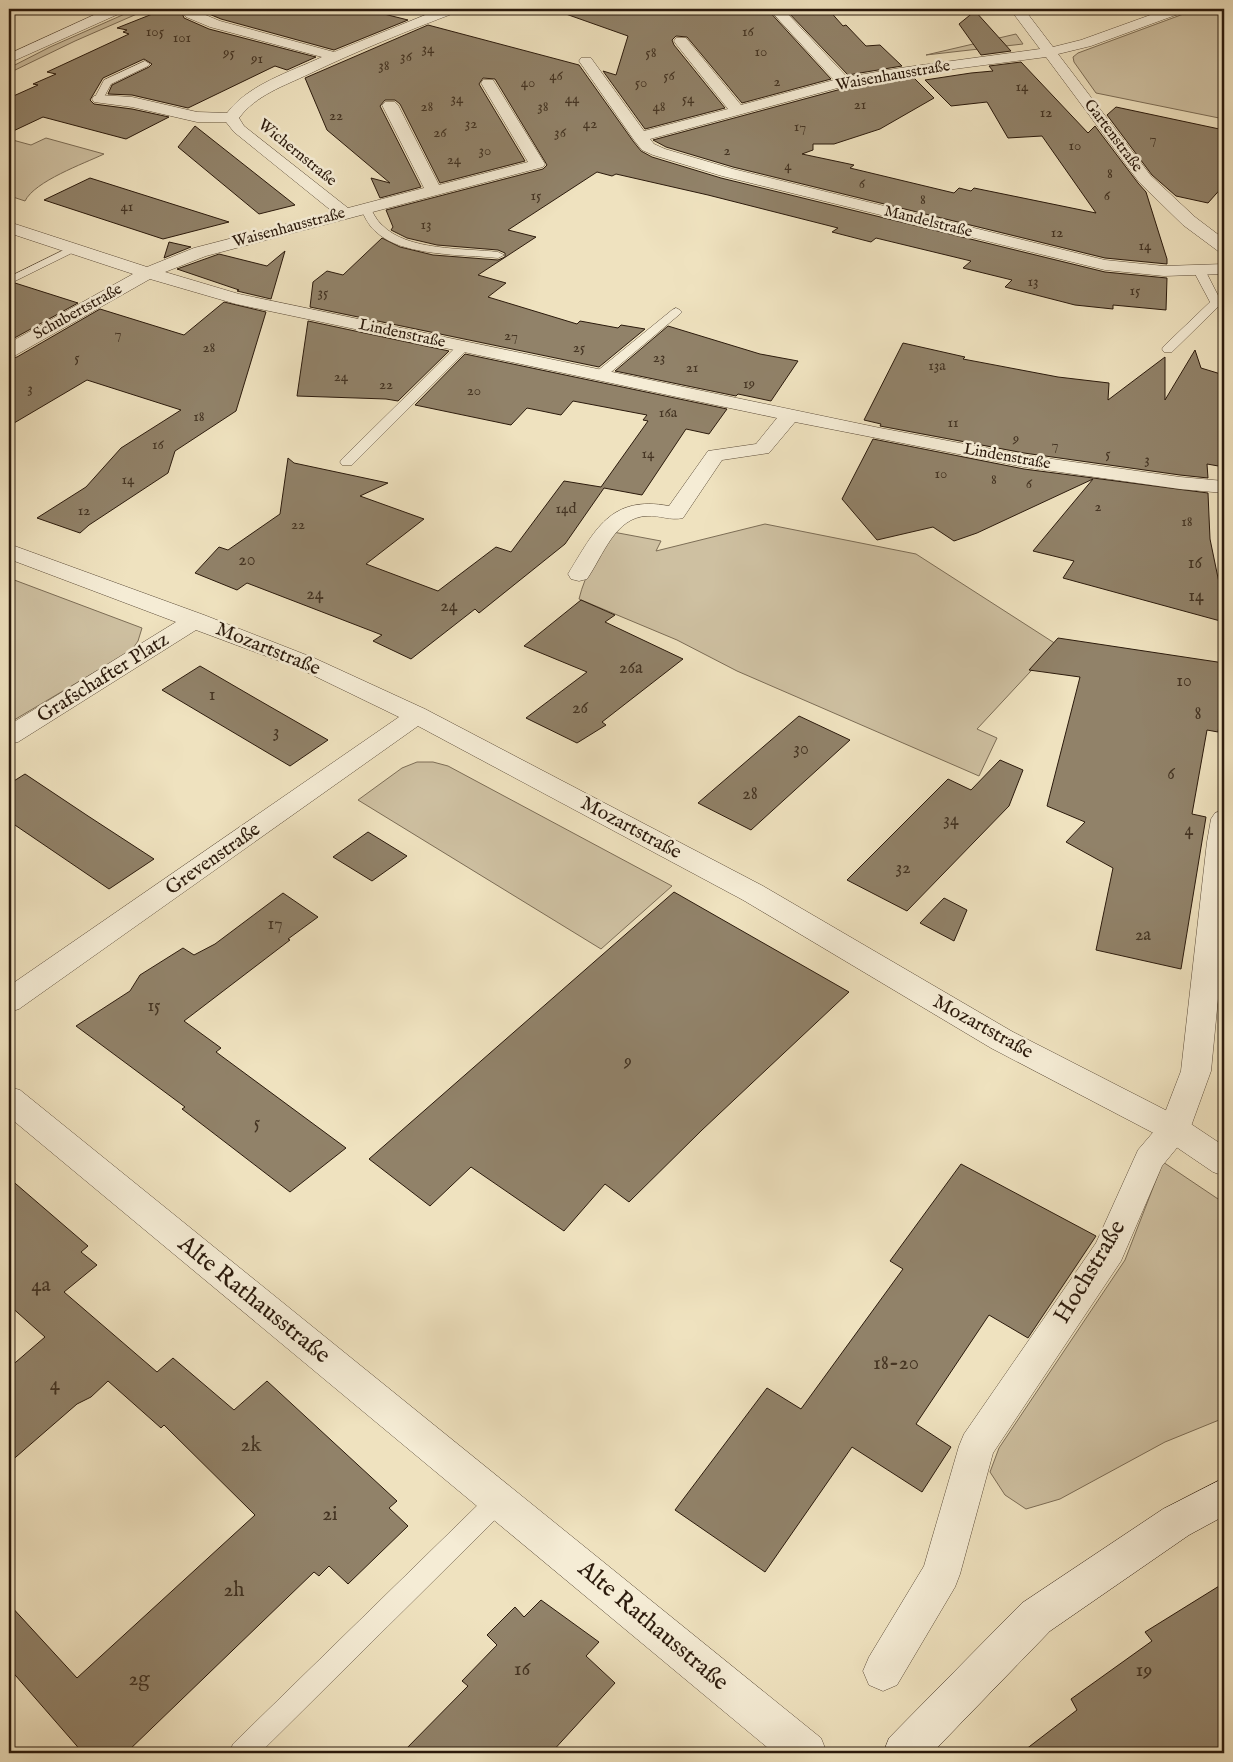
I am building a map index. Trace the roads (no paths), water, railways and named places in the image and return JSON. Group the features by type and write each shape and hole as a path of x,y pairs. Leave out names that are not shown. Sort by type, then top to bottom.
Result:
{"street":[{"path":"9,59 118,9"},
{"name":"Wichernstraße","path":"231,118 237,108 258,94 334,56 452,9"},
{"path":"776,9 844,82"},
{"name":"Gartenstraße","path":"1017,9 1145,179 1189,221 1224,247"},
{"name":"Waisenhausstraße","path":"640,137 844,82 900,72 1050,52 1086,43 1179,9"},
{"path":"192,14 215,24 334,56"},
{"path":"681,41 738,111"},
{"path":"586,61 640,137"},
{"name":"Waisenhausstraße","path":"148,273 200,252 537,164 488,82"},
{"name":"Wichernstraße","path":"99,99 132,102 197,118 231,118"},
{"path":"390,105 432,190"},
{"name":"Wichernstraße","path":"231,118 239,129 344,213"},
{"name":"Mandelstraße","path":"640,137 648,147 659,152 728,173 1105,265 1152,272 1224,270"},
{"name":"Lindenstraße","path":"12,227 148,273 236,299 792,414 880,434 1024,461 1224,488"},
{"name":"Schubertstraße","path":"9,351 148,273"},
{"path":"579,574 613,520 625,513 647,509 675,513 714,456 762,449 792,414"},
{"name":"Mozartstraße","path":"9,551 306,663 416,715 745,888 1002,1040 1174,1129 1224,1163"},
{"name":"Grafschafter Platz","path":"9,736 196,620"},
{"name":"Grevenstraße","path":"9,1001 404,726 416,715"},
{"name":"Hochstraße","path":"883,1671 941,1574 977,1446 1109,1251 1149,1158 1174,1129 1196,1071 1224,819"},
{"name":"Alte Rathausstraße","path":"9,1099 806,1753"},
{"path":"904,1753 1036,1618 1176,1522 1224,1496"}],"lane":[{"path":"99,99 107,82 145,64"},
{"path":"366,208 377,227 389,236 414,244 448,251 479,252 498,256"},
{"path":"9,281 74,248"},
{"path":"1168,349 1216,303 1200,272"},
{"path":"600,375 676,312"},
{"path":"347,462 464,346"},
{"path":"242,1753 498,1501"}]}
